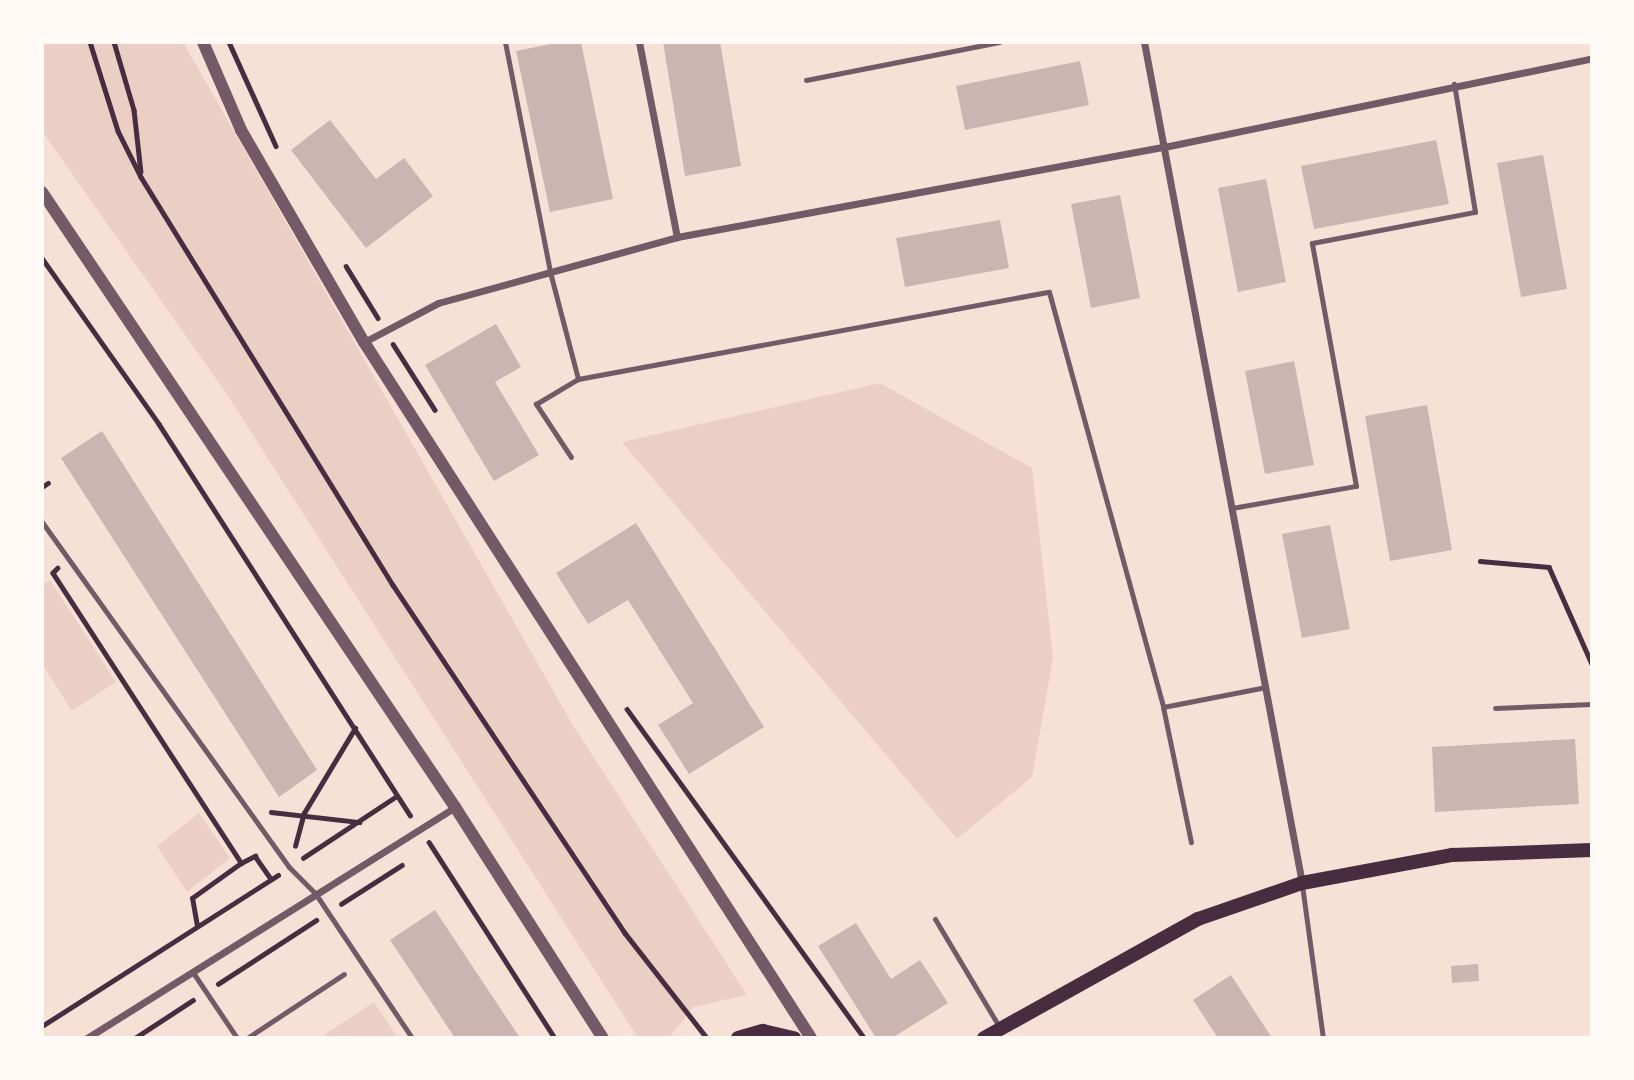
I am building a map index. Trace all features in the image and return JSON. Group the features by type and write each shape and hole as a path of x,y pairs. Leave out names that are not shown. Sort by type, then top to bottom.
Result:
{"main road":[{"path":"984,1038 1198,919 1302,883 1452,855 1592,850"},
{"path":"738,1038 763,1031 794,1038"}],"street":[{"path":"203,42 241,130 363,342 811,1038"},
{"path":"639,42 677,237"},
{"path":"1144,42 1268,687 1302,883"},
{"path":"363,342 438,303 677,237 1164,147 1592,58"},
{"path":"42,192 455,807 603,1038"},
{"path":"87,1038 194,974 315,893 455,807"}],"lane":[{"path":"505,42 550,272 578,379"},
{"path":"806,80 1000,42"},
{"path":"1232,508 1356,486 1312,243 1475,212 1454,85"},
{"path":"571,457 536,404 578,379 1049,292 1163,707 1191,842"},
{"path":"42,522 70,556 289,867 315,893 412,1038"},
{"path":"1163,707 1268,687"},
{"path":"1495,708 1592,704"},
{"path":"1302,883 1323,1038"},
{"path":"935,919 1000,1028"},
{"path":"194,974 237,1038"},
{"path":"247,1038 344,974"}],"path":[{"path":"90,42 118,131 141,177 393,585 625,933 707,1038"},
{"path":"114,42 134,110 141,177"},
{"path":"229,42 280,155"},
{"path":"42,258 159,424 355,728 395,797 431,845 555,1038"},
{"path":"343,260 437,413"},
{"path":"42,487 48,483"},
{"path":"70,556 53,573 241,863"},
{"path":"1480,561 1549,567 1592,664"},
{"path":"625,706 864,1038"},
{"path":"289,867 304,813 355,728"},
{"path":"42,1026 395,797"},
{"path":"255,819 264,812 304,813 359,821"},
{"path":"420,853 431,845"},
{"path":"197,926 192,898 241,863 255,856 271,879"},
{"path":"135,1038 408,860"}],"shaded area":[{"path":"42,42 183,42 571,722 747,995 693,1007 669,1038 638,1038 228,396 42,131"},
{"path":"880,383 1032,468 1053,658 1032,777 957,839 622,442"},
{"path":"50,580 116,682 72,711 42,664 42,585"},
{"path":"199,813 230,858 187,892 157,846"},
{"path":"374,1002 398,1038 323,1038 322,1036"}],"building":[{"path":"561,42 581,42 613,199 550,212 516,51"},
{"path":"663,42 720,42 741,166 685,176"},
{"path":"1080,61 1089,105 965,130 956,86"},
{"path":"330,120 376,179 404,158 433,196 366,248 291,150"},
{"path":"1436,140 1449,204 1314,229 1301,166"},
{"path":"1543,155 1567,289 1521,297 1497,163"},
{"path":"1266,179 1286,282 1238,292 1218,188"},
{"path":"1120,195 1140,298 1091,308 1071,204"},
{"path":"1000,220 1009,268 905,287 896,238"},
{"path":"496,324 521,367 495,382 539,455 494,481 425,365"},
{"path":"1294,361 1314,465 1265,474 1245,371"},
{"path":"1427,405 1452,550 1390,561 1365,416"},
{"path":"102,431 317,770 279,797 61,458"},
{"path":"636,523 764,727 689,774 658,725 693,703 628,600 588,624 556,573"},
{"path":"1330,525 1350,629 1302,638 1282,534"},
{"path":"1575,739 1579,804 1435,812 1432,747"},
{"path":"435,910 520,1038 455,1038 390,940"},
{"path":"856,923 891,979 920,960 948,1003 892,1038 876,1038 818,946"},
{"path":"1478,964 1479,981 1452,983 1451,966"},
{"path":"1231,975 1272,1038 1218,1038 1193,1000"}]}
